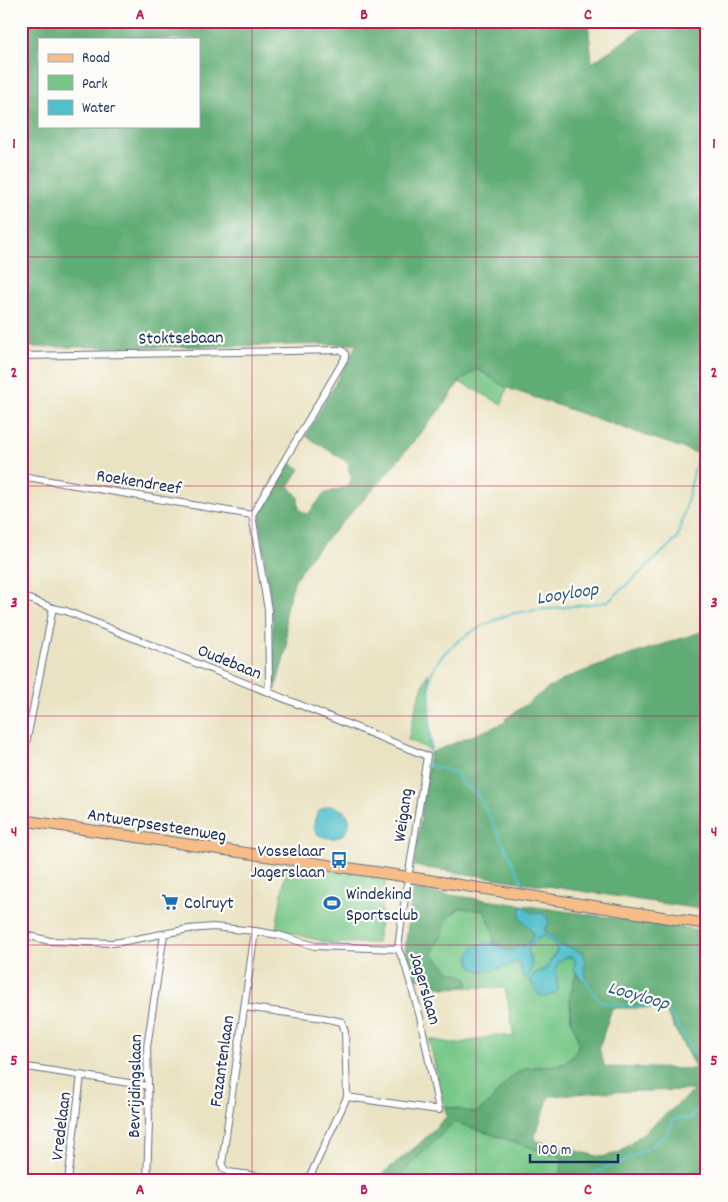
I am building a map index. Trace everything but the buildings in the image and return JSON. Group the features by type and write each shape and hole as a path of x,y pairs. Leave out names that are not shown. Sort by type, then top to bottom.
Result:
{"main road":[{"name":"Antwerpsesteenweg","path":"21,820 409,877 707,924"}],"street":[{"name":"Stoktsebaan","path":"21,356 341,350 345,353 345,358 252,515"},
{"name":"Roekendreef","path":"21,476 252,515"},
{"path":"252,515 268,610 268,692"},
{"name":"Oudebaan","path":"21,596 75,615 427,756"},
{"path":"21,769 52,608"},
{"name":"Weigang","path":"409,877 427,756"},
{"name":"Jagerslaan","path":"347,1097 439,1110 420,1017 405,964 398,949 409,877"},
{"path":"21,934 50,941 120,942 196,928 213,927 278,935 315,946 398,949"},
{"name":"Fazantenlaan","path":"255,931 222,1164 223,1168 228,1172 241,1177 294,1181"},
{"name":"Bevrijdingslaan","path":"147,1181 149,1122 147,1046 164,934"},
{"path":"244,1007 342,1022 345,1032 347,1097 306,1181"},
{"path":"21,1066 148,1086"},
{"name":"Vredelaan","path":"68,1181 81,1075"}],"green space":[{"path":"21,21 588,21 592,63 653,21 707,21 707,436 700,454 507,388 477,369 459,382 447,401 380,482 310,557 295,579 285,612 287,646 275,691 272,611 259,518 261,510 290,463 300,469 289,486 298,497 299,509 305,514 309,513 324,494 348,486 352,477 348,469 349,463 306,436 357,344 21,347"},
{"path":"477,369 507,388 502,404 459,382"},
{"path":"707,630 707,910 414,866 430,753 506,722 505,719 547,689 571,676"},
{"path":"428,673 431,750 408,740 417,702"},
{"name":"Windekind Sportsclub","path":"287,863 386,878 377,943 329,943 276,929"},
{"path":"412,889 707,931 707,1181 559,1181 563,1158 454,1122 400,1176 410,1181 373,1181 417,1146 447,1116 444,1106 475,1113 486,1106 511,1077 526,1068 564,1064 573,1056 579,1044 571,1021 570,997 576,973 580,979 586,979 583,953 561,946 545,931 544,914 531,912 523,907 520,918 532,930 533,937 528,944 511,951 494,944 491,927 484,911 460,908 447,918 443,934 432,953 448,970 468,978 468,987 444,988 412,976 405,952","holes":["612,1008 664,1008 696,1069 605,1067 599,1048","695,1090 619,1153 601,1157 534,1140 549,1096 600,1092"]},
{"path":"460,908 484,911 491,927 494,944 489,943 480,971 489,971 518,962 523,977 532,964 528,949 538,938 545,936 556,946 557,950 546,968 535,973 530,980 539,995 558,983 555,968 566,957 574,958 574,970 576,973 570,997 571,1021 579,1044 573,1056 564,1064 526,1068 511,1077 488,1105 475,1113 444,1106 429,1039 461,1043 498,1035 514,1037 505,988 468,987 468,978 448,970 432,953 443,934 447,918"},
{"path":"454,1122 563,1158 559,1181 410,1181 400,1176"}],"water":[{"path":"329,806 340,809 349,820 346,832 341,836 333,838 324,837 316,832 314,828 314,822 318,813"},
{"path":"523,906 531,912 544,914 549,924 545,927 545,931 561,946 583,953 586,979 583,981 574,970 574,958 563,959 559,962 556,969 558,990 549,996 539,995 530,980 536,973 548,966 557,950 556,946 545,936 538,938 528,949 532,968 526,978 523,977 518,962 482,971 475,969 471,965 469,954 478,945 491,943 509,951 518,945 526,947 533,935 530,928 520,918 521,907"}],"waterway":[{"name":"Looyloop","path":"429,753 430,678 434,667 442,656 473,631 508,615 606,602 612,598 677,539 699,451 704,435 707,436"},
{"name":"Looyloop","path":"428,764 457,773 460,781 476,794 483,804 523,885"},
{"name":"Looyloop","path":"585,979 597,998 605,1003 664,1010 670,1013 707,1072"},
{"path":"574,1181 630,1158 646,1149 659,1141 668,1132 672,1122 676,1119 689,1120 698,1107 701,1091 707,1081"}],"place":[{"name":"Vosselaar Jagerslaan","path":"339,860"},
{"name":"Colruyt","path":"170,902"},
{"name":"Windekind Sportsclub","path":"332,903"}]}
